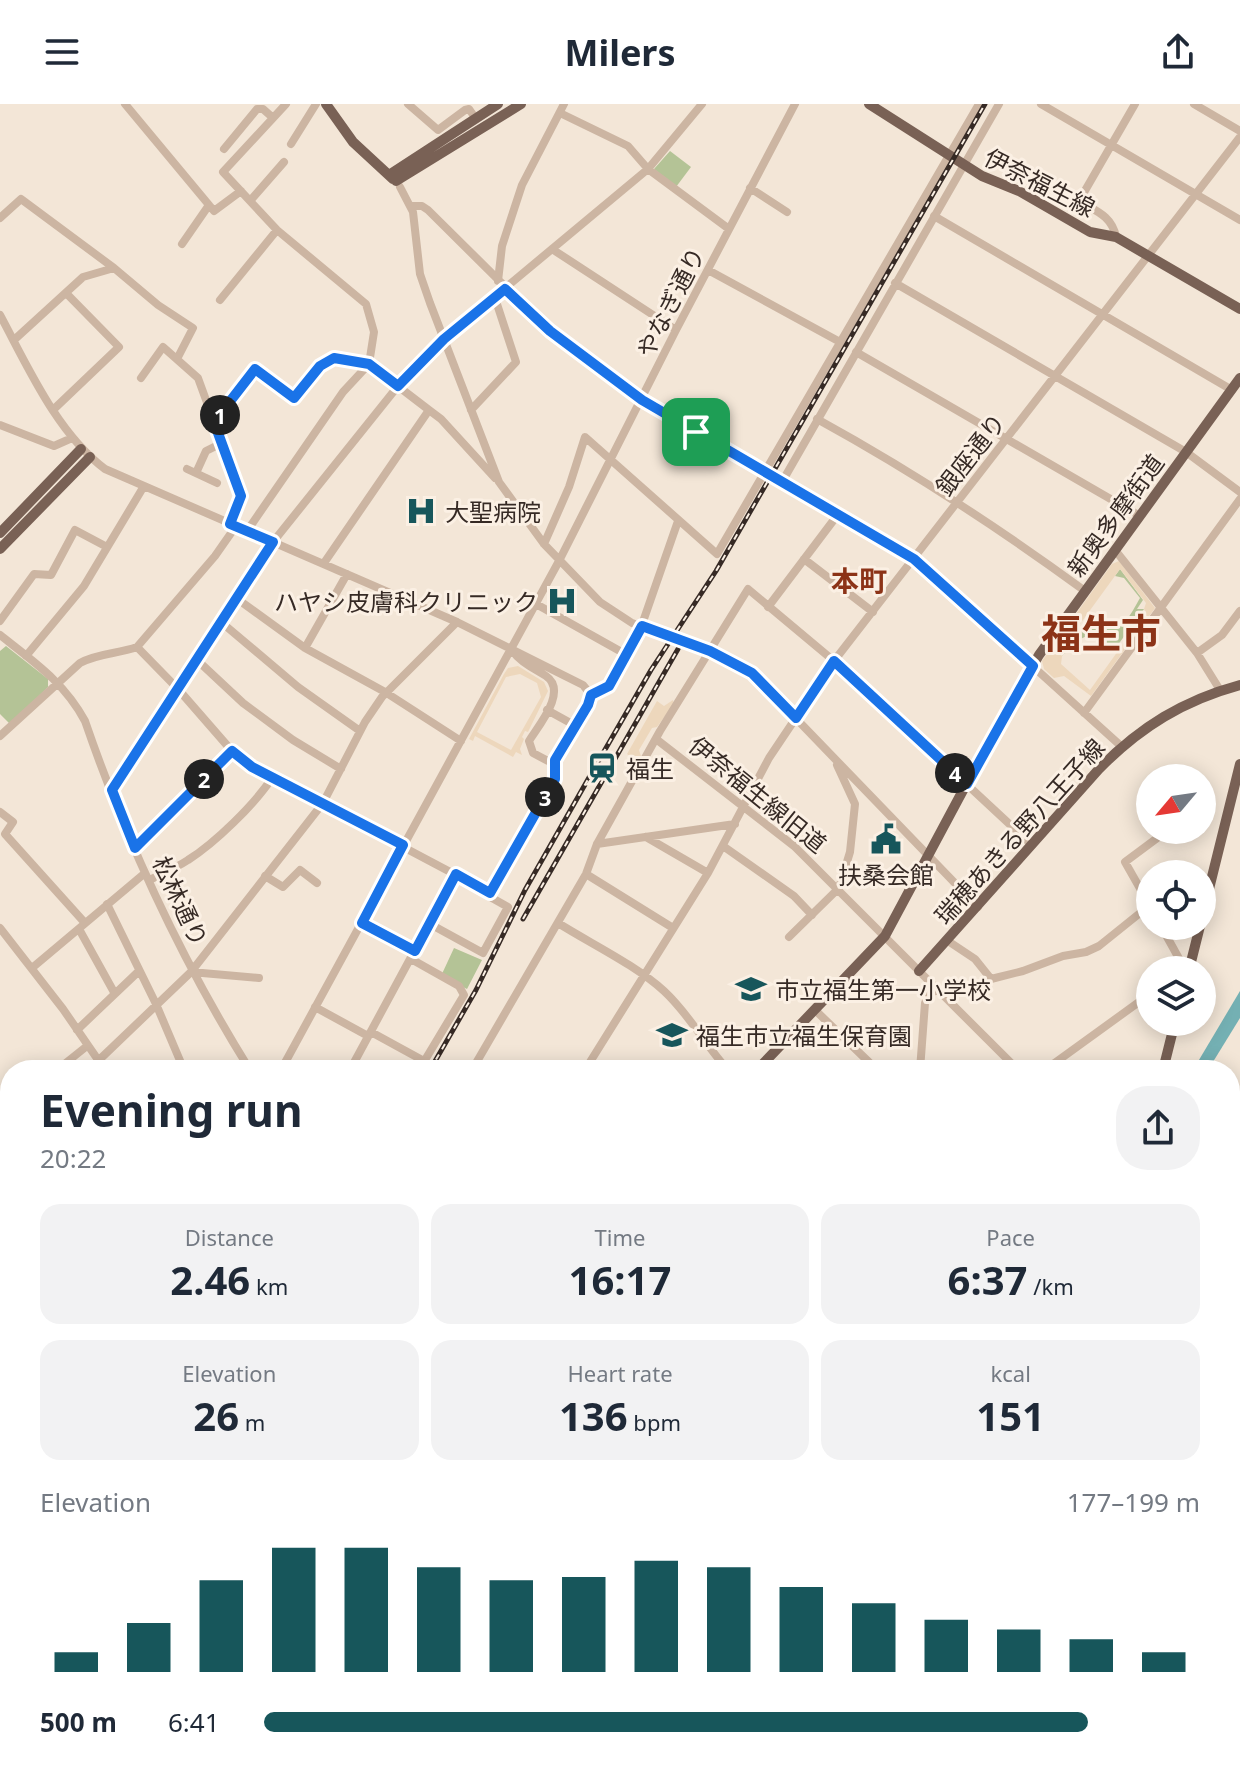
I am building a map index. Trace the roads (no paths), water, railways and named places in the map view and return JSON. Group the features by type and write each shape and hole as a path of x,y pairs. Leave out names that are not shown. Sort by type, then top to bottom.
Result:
{"main road":[{"path":"326,104 344,131 395,181"},
{"path":"395,181 498,104"},
{"path":"395,181 521,104"},
{"name":"伊奈福生線","path":"869,104 982,176 1019,191 1090,232 1116,237 1240,309"},
{"name":"新奥多摩街道","path":"767,1060 885,936 1033,666 1240,378"},
{"path":"0,533 86,453"},
{"path":"0,549 86,453"},
{"name":"瑞穂あきる野八王子線","path":"919,971 1121,746 1170,711 1240,685"},
{"path":"1216,861 1240,764"},
{"path":"1166,1060 1172,1036"}],"street":[{"path":"125,104 214,211 241,191"},
{"path":"247,531 343,392 369,364 374,332 366,304 277,230 223,172 286,104"},
{"path":"291,144 316,104"},
{"path":"408,104 438,130 465,110 469,109 476,119"},
{"path":"112,790 273,542 398,386 444,339 648,169 702,104"},
{"name":"やなぎ通り","path":"286,1060 559,561 795,104"},
{"path":"544,544 569,487 585,437 717,554 979,104"},
{"path":"782,482 999,104"},
{"path":"1041,104 1240,220"},
{"path":"1116,237 1114,225 1108,218 1079,201 1135,104"},
{"path":"1194,104 1240,131"},
{"path":"224,149 254,106 272,117"},
{"path":"498,281 502,246 522,185 562,109 628,146 648,169 729,229"},
{"name":"銀座通り","path":"591,1060 708,873 769,758 834,661 1240,137"},
{"path":"250,201 284,162"},
{"path":"395,181 411,206 420,274 499,482"},
{"path":"750,188 783,206"},
{"path":"0,218 21,199 158,305 193,328 177,359"},
{"path":"182,244 209,205"},
{"path":"411,206 422,206 428,210 550,331 642,400 914,559 1121,746"},
{"path":"934,216 1232,390"},
{"path":"220,300 277,230"},
{"path":"552,249 676,330"},
{"path":"14,340 83,277 114,268"},
{"path":"708,270 840,342"},
{"path":"895,283 1186,452 1240,492"},
{"path":"54,409 119,347 66,293"},
{"path":"471,410 516,362 495,298"},
{"path":"0,315 72,438 105,469 525,653 583,685 591,695"},
{"path":"0,736 58,681 87,659 137,647 215,556 233,525 241,496 198,378 163,347 141,378"},
{"path":"856,352 1140,516"},
{"path":"214,422 255,369 294,398 320,366 334,358 369,364 441,419 499,482 544,544 600,602 632,623 710,651 752,673 824,745 855,804 850,852 839,888 789,937"},
{"path":"324,563 429,410"},
{"path":"817,419 892,460 958,502 1085,591"},
{"path":"0,425 54,446 72,438"},
{"path":"217,483 191,471 206,451 222,443"},
{"path":"26,656 84,586 144,486"},
{"path":"1084,713 1240,499"},
{"path":"839,513 768,607 834,661 1032,845"},
{"path":"490,893 555,779 555,760 591,695 609,686 642,626 678,521"},
{"path":"0,621 34,574 51,575 75,530 107,547"},
{"path":"1115,550 1197,653 1220,690"},
{"path":"804,559 873,612"},
{"path":"305,648 347,574"},
{"name":"伊奈福生線旧道","path":"768,607 748,589 656,739 794,846 839,888 1004,1060"},
{"path":"236,598 305,648 385,692 461,741"},
{"path":"536,604 627,655"},
{"path":"1197,653 1222,635 1240,611"},
{"path":"221,622 298,687 360,731"},
{"path":"99,1060 191,972 323,803 360,731 385,692 457,622"},
{"name":"松林通り","path":"1,638 58,681 75,702 147,877 191,972 244,1060"},
{"path":"137,647 232,751 272,778 403,845 490,893 492,898 508,907 483,953 430,924"},
{"path":"511,649 520,662 552,681 555,692 529,741 529,748 542,760 555,760"},
{"path":"197,660 243,703 293,740 341,769"},
{"path":"547,710 576,726"},
{"path":"0,719 8,728"},
{"path":"478,1060 586,874 597,844 656,739"},
{"path":"135,848 232,751"},
{"path":"833,759 978,907"},
{"path":"32,968 107,904 147,877 188,860 202,849 259,797 272,778"},
{"path":"851,793 854,786 859,785"},
{"path":"0,812 13,822 5,834 82,926 115,994"},
{"path":"597,844 735,824"},
{"path":"646,837 708,873"},
{"path":"1136,881 1125,862 1149,844"},
{"path":"723,846 794,896 812,915"},
{"path":"265,876 283,887 300,870 317,883"},
{"path":"355,1060 456,874"},
{"path":"586,874 673,928"},
{"path":"107,904 180,1060"},
{"path":"948,941 975,959 991,979 1063,956 1086,952 1099,946 1136,916"},
{"path":"362,923 459,986 464,995 425,1060"},
{"path":"558,923 663,990 720,1060"},
{"path":"0,928 97,1060"},
{"path":"77,1030 139,971"},
{"path":"191,972 259,978"},
{"path":"921,1060 926,999 937,990"},
{"path":"1059,1060 1136,1004"},
{"path":"315,1007 422,1060"},
{"path":"815,1010 863,1060"},
{"path":"70,1060 87,1046"}],"water":[{"path":"1240,991 1240,1018 1214,1060 1199,1060"}],"railway":[{"path":"436,1060 476,990 525,890 595,767 651,670 716,571 985,104"},
{"path":"523,919 678,649"}],"place":[{"name":"大聖病院","path":"421,511"},
{"name":"ハヤシ皮膚科クリニック","path":"562,601"},
{"name":"福生","path":"602,768"},
{"name":"扶桑会館","path":"886,839"},
{"name":"市立福生第一小学校","path":"751,989"},
{"name":"福生市立福生保育園","path":"672,1035"}],"district":[{"name":"本町","path":"859,580"},
{"name":"福生市","path":"1101,632"}]}
